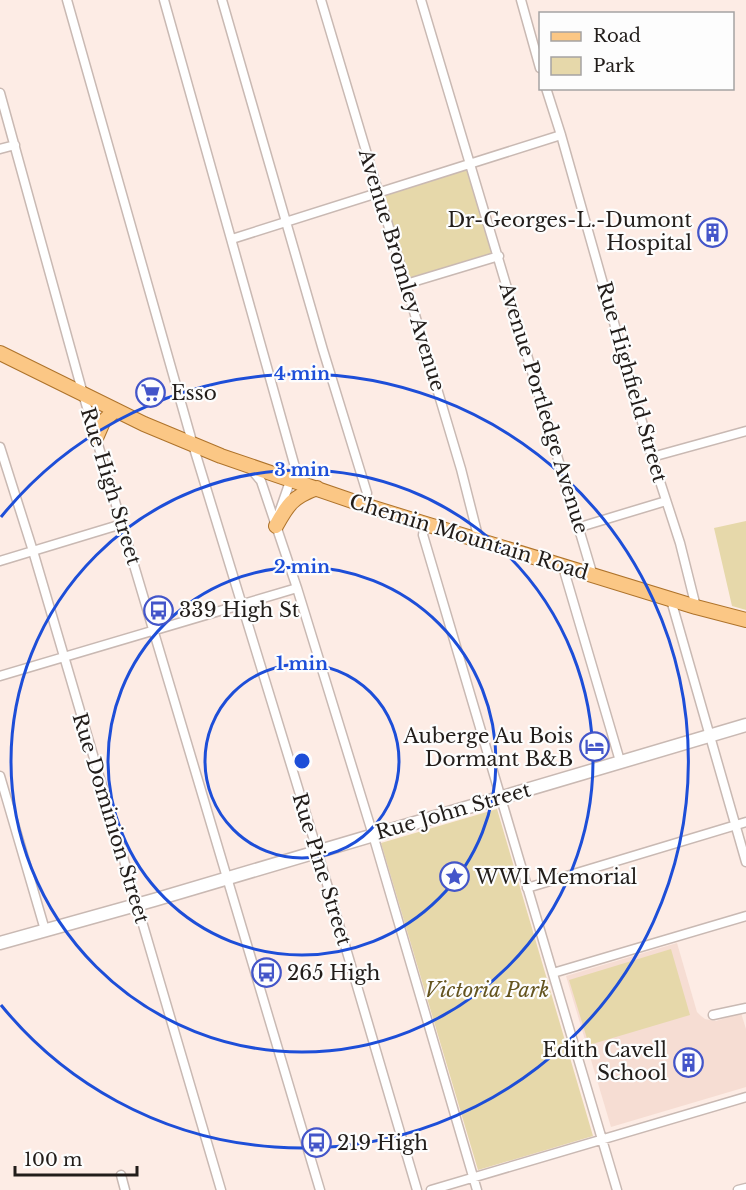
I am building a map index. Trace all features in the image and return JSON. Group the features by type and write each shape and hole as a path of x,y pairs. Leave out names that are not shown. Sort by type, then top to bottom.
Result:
{"main road":[{"name":"Chemin Mountain Road","path":"0,353 115,410 193,445 247,465 364,505 563,567 746,620"},
{"path":"96,438 103,422 115,410"},
{"path":"276,526 287,505 300,494 317,488"}],"street":[{"name":"Rue Pine Street","path":"68,0 193,445 317,850 417,1190"},
{"path":"164,0 295,466 276,526"},
{"path":"222,0 367,493 364,505"},
{"name":"Avenue Bromley Avenue","path":"321,0 461,469 479,540"},
{"name":"Avenue Portledge Avenue","path":"421,0 593,576"},
{"path":"521,0 539,64"},
{"name":"Rue Highfield Street","path":"547,90 696,607"},
{"name":"Rue High Street","path":"0,93 83,394 320,1190"},
{"path":"232,239 561,135"},
{"path":"0,149 15,145"},
{"path":"406,284 499,256"},
{"path":"652,457 746,431"},
{"name":"Rue Dominion Street","path":"0,447 33,551 221,1190"},
{"path":"247,465 261,481 297,588 373,835 477,1190"},
{"path":"580,527 666,501"},
{"path":"424,523 423,535 617,1190"},
{"path":"0,561 122,524"},
{"path":"563,567 620,761"},
{"path":"0,675 297,588"},
{"path":"671,600 746,862"},
{"name":"Rue John Street","path":"0,943 228,878 746,724"},
{"path":"0,776 45,930"},
{"path":"527,888 746,822"},
{"path":"553,973 746,916"},
{"path":"713,1015 746,1008"},
{"path":"431,1190 746,1097"},
{"path":"121,1175 125,1190"},
{"path":"738,1190 746,1188"}],"shaded area":[{"path":"677,943 697,1012 705,1019 716,1021 741,1013 746,1029 746,1087 611,1127 566,976"}],"green space":[{"path":"469,164 499,256 406,284 378,191"},
{"path":"746,521 746,610 732,606 714,528"},
{"name":"Victoria Park","path":"497,809 593,1136 478,1170 381,843"},
{"path":"671,949 690,1015 589,1045 569,980"}],"place":[{"name":"Dr-Georges-L.-Dumont Hospital","path":"713,232"},
{"name":"Esso","path":"150,393"},
{"name":"339 High St","path":"158,610"},
{"name":"Auberge Au Bois Dormant B&B","path":"594,747"},
{"name":"WWI Memorial","path":"454,877"},
{"name":"265 High","path":"266,973"},
{"name":"Edith Cavell School","path":"688,1062"},
{"name":"219 High","path":"316,1143"}]}
